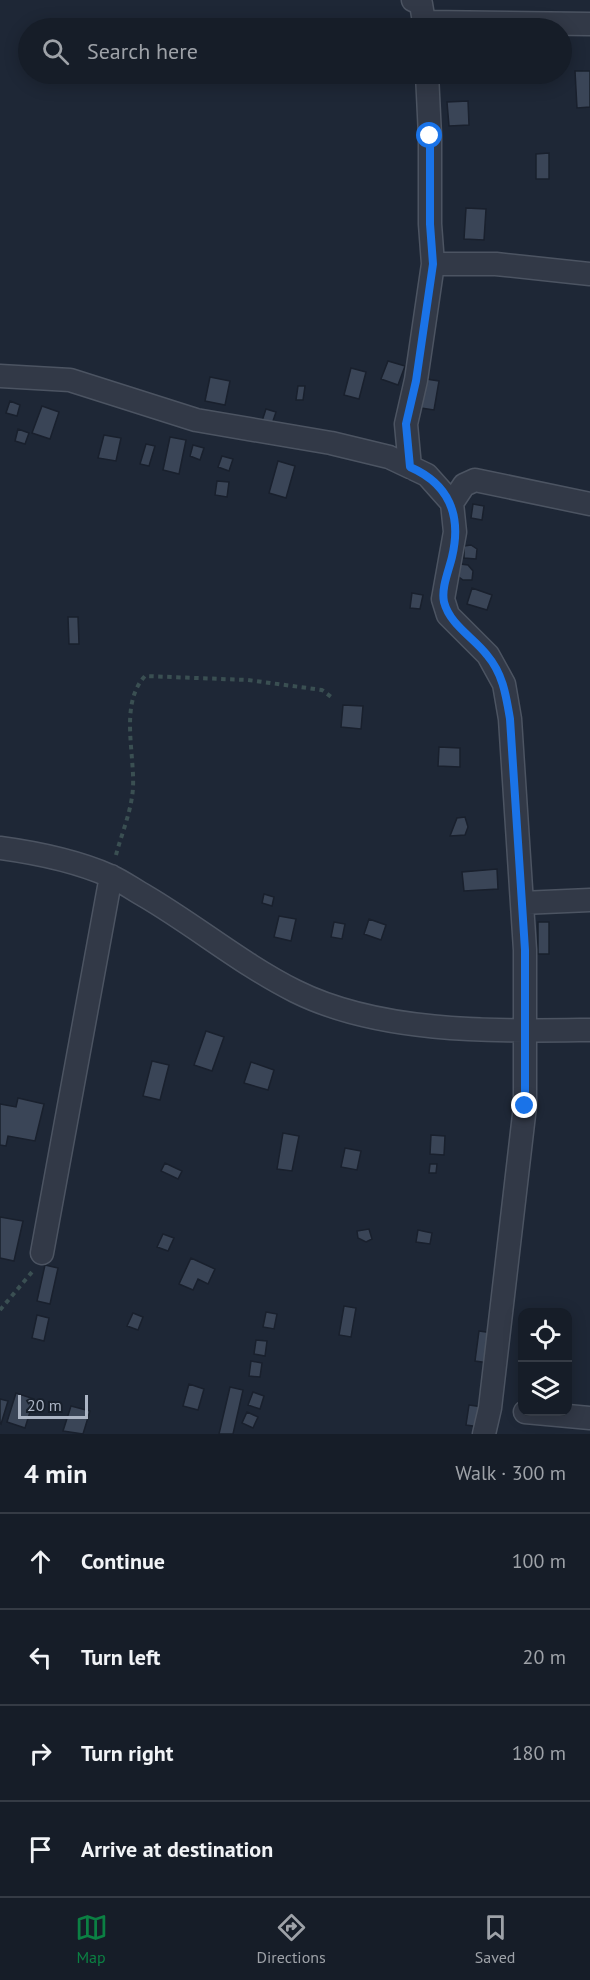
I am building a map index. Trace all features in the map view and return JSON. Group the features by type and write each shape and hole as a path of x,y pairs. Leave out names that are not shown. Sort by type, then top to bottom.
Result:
{"street":[{"path":"421,11 512,18"},
{"path":"572,23 590,24"},
{"path":"410,467 406,424 416,381 433,264 427,84"},
{"path":"433,264 496,264 590,274"},
{"path":"0,376 70,380 196,420 331,443 389,457 427,475 452,503 455,532 443,598 448,615 488,655 504,684 510,719 522,903 526,1031 525,1106 490,1408 484,1434"},
{"path":"452,503 464,484 475,480 590,504"},
{"path":"0,848 52,858 111,876 184,919 295,991 333,1006 410,1024 526,1031 590,1030"},
{"path":"42,1253 111,876"},
{"path":"522,903 590,900"},
{"path":"490,1408 518,1410"},
{"path":"571,1416 590,1418"}],"path":[{"path":"111,876 132,796 131,716 139,683 145,676 248,680 322,690 334,699"},
{"path":"0,1310 29,1277 42,1253"}],"building":[{"path":"575,71 590,71 590,107 577,108"},
{"path":"468,101 469,125 449,126 447,102"},
{"path":"549,153 549,179 536,179 536,154"},
{"path":"466,208 486,209 484,240 464,239"},
{"path":"388,361 405,366 398,385 381,379"},
{"path":"351,368 366,372 359,399 344,395"},
{"path":"210,377 230,381 225,405 205,401"},
{"path":"426,379 439,381 434,410 421,408"},
{"path":"298,386 305,386 303,400 296,400"},
{"path":"10,401 20,405 17,416 6,413"},
{"path":"42,406 59,412 50,439 32,433"},
{"path":"266,409 276,412 272,424 262,421"},
{"path":"18,429 29,433 25,444 15,441"},
{"path":"104,435 121,438 116,461 98,458"},
{"path":"170,437 186,440 179,474 163,470"},
{"path":"146,444 155,446 149,466 140,464"},
{"path":"193,445 204,448 200,460 190,456"},
{"path":"222,456 233,459 229,471 218,467"},
{"path":"278,461 295,466 286,498 269,493"},
{"path":"217,481 229,482 227,497 215,495"},
{"path":"473,504 484,506 482,520 471,518"},
{"path":"471,545 477,549 476,559 464,558 464,546"},
{"path":"460,564 468,565 473,571 472,580 463,580 456,575"},
{"path":"472,588 492,595 487,610 467,604"},
{"path":"412,593 423,595 420,609 410,608"},
{"path":"68,617 78,617 79,644 69,644"},
{"path":"343,705 363,706 361,729 341,727"},
{"path":"439,747 460,748 460,767 438,766"},
{"path":"465,817 468,827 465,835 450,836 457,818"},
{"path":"497,869 498,889 464,891 462,872"},
{"path":"264,894 274,897 272,906 262,903"},
{"path":"279,916 296,919 291,941 274,937"},
{"path":"369,919 386,925 381,940 364,934"},
{"path":"334,922 345,924 342,939 331,937"},
{"path":"538,922 549,922 549,954 538,954"},
{"path":"206,1031 224,1037 212,1071 194,1065"},
{"path":"152,1061 169,1065 160,1100 143,1096"},
{"path":"251,1062 274,1070 268,1090 244,1083"},
{"path":"18,1098 44,1104 35,1141 8,1136 6,1146 0,1145 0,1104 16,1107"},
{"path":"283,1133 299,1136 292,1171 277,1169"},
{"path":"431,1135 445,1136 444,1155 430,1154"},
{"path":"345,1148 361,1151 357,1170 341,1167"},
{"path":"165,1163 182,1171 178,1179 161,1171"},
{"path":"430,1164 437,1164 436,1173 429,1173"},
{"path":"0,1217 23,1221 14,1261 0,1258"},
{"path":"369,1229 372,1239 366,1242 358,1238 357,1231"},
{"path":"418,1230 432,1233 430,1244 416,1242"},
{"path":"163,1234 174,1238 168,1251 157,1247"},
{"path":"191,1258 215,1269 208,1284 198,1279 193,1290 179,1284"},
{"path":"45,1265 58,1268 50,1304 37,1301"},
{"path":"344,1306 356,1308 351,1337 339,1335"},
{"path":"266,1312 277,1314 274,1329 263,1327"},
{"path":"133,1313 143,1317 138,1330 127,1326"},
{"path":"37,1315 49,1318 44,1341 32,1338"},
{"path":"479,1331 493,1333 489,1363 475,1361"},
{"path":"256,1340 267,1341 265,1356 254,1354"},
{"path":"251,1361 262,1363 260,1377 249,1376"},
{"path":"189,1384 204,1389 198,1410 183,1406"},
{"path":"230,1387 243,1390 233,1434 219,1434"},
{"path":"253,1392 264,1396 260,1409 248,1405"},
{"path":"16,1393 34,1399 25,1428 7,1422"},
{"path":"0,1399 8,1401 1,1424 0,1423"},
{"path":"469,1405 483,1407 480,1427 466,1425"},
{"path":"71,1406 90,1411 83,1434 63,1431"},
{"path":"247,1412 258,1417 253,1428 242,1423"}],"route":[{"path":"430,136 430,224 433,264 416,381 406,424 410,467 427,475 452,503 455,532 453,554 443,598 448,615 488,655 504,684 510,719 525,950 525,1106"}]}
